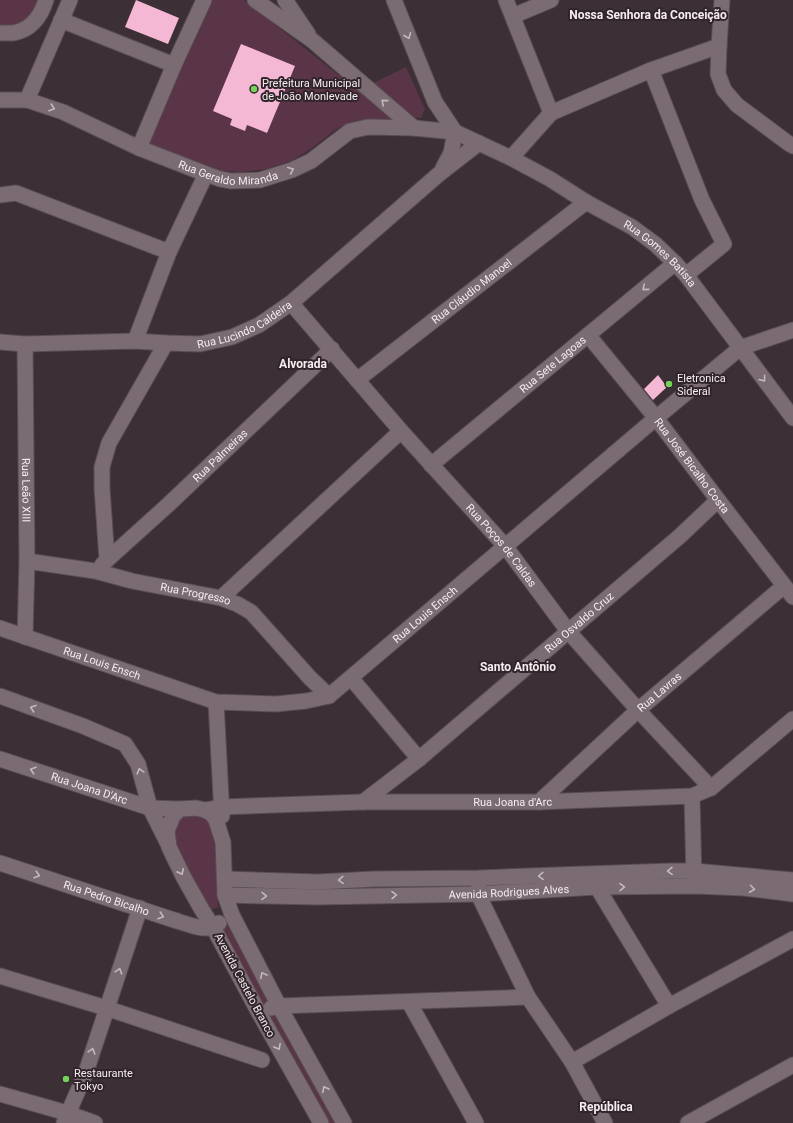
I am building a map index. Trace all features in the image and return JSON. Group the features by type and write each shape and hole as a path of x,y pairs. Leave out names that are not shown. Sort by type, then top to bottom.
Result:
{"street":[{"path":"25,29 35,21 43,10 46,0"},
{"path":"27,100 70,0"},
{"path":"139,148 174,65 204,0"},
{"path":"256,1 271,2 275,0"},
{"path":"285,0 313,41"},
{"path":"394,0 434,102 455,132 479,143"},
{"path":"506,0 551,113"},
{"path":"513,16 551,0"},
{"path":"722,0 718,74 724,90 737,105 793,146"},
{"path":"256,1 313,41 414,128"},
{"path":"0,33 13,33 25,29 59,25 174,65"},
{"path":"511,158 551,113 651,70 719,46"},
{"path":"651,70 702,200 724,244 686,275"},
{"name":"Rua Geraldo Miranda","path":"0,100 27,100 63,112 139,148 206,174 231,181 260,180 292,170 311,161 350,131 368,127 414,128 455,132"},
{"name":"Rua Lucindo Caldeira","path":"440,174 451,153 455,132"},
{"name":"Rua Lucindo Caldeira","path":"0,342 25,344 135,341 200,344 232,337 259,325 291,302 440,174 479,143"},
{"name":"Rua Gomes Batista","path":"479,143 550,179 586,202 632,227 655,244 676,263 686,275 793,418"},
{"path":"135,341 169,252 206,174"},
{"path":"0,195 16,193 169,252"},
{"name":"Rua Cláudio Manoel","path":"357,380 586,202"},
{"name":"Rua Sete Lagoas","path":"431,465 676,263"},
{"name":"Rua Poços de Caldas","path":"291,302 401,432 505,546 568,631 638,710 711,788"},
{"name":"Rua Louis Ensch","path":"0,628 216,702 276,704 306,701 329,696 740,348 793,330"},
{"name":"Rua José Bicalho Costa","path":"588,335 656,418 788,592"},
{"path":"107,560 102,467 109,443 166,343"},
{"name":"Rua Leão XIII","path":"25,344 25,637"},
{"name":"Rua Palmeiras","path":"95,571 169,504 332,349"},
{"path":"221,598 401,432"},
{"name":"Rua Osvaldo Cruz","path":"363,802 419,759 680,536 718,500"},
{"name":"Rua Progresso","path":"26,561 95,571 132,581 221,598 237,604 251,612 310,678 329,696"},
{"name":"Rua Lavras","path":"539,802 638,710 788,592"},
{"path":"351,678 419,759"},
{"name":"Avenida Castelo Branco","path":"0,696 84,726 125,744 138,764 150,808 183,876 213,927 321,1123"},
{"name":"Avenida Castelo Branco","path":"216,702 225,895 232,915 279,1006 344,1123"},
{"name":"Rua Joana d'Arc","path":"205,810 221,807 363,802 539,802 692,796 711,788 793,719"},
{"name":"Rua Joana D'Arc","path":"0,759 150,808 180,809"},
{"path":"692,796 695,886"},
{"path":"180,809 196,808 205,810"},
{"name":"Avenida Castelo Branco","path":"169,847 167,831 173,816 180,809"},
{"name":"Avenida Castelo Branco","path":"205,810 212,814 216,820 223,842"},
{"name":"Rua Pedro Bicalho","path":"0,863 174,920 204,928 213,927"},
{"name":"Avenida Rodrigues Alves","path":"225,895 318,897 478,894 671,871 694,871 793,880"},
{"path":"479,878 478,894 528,998 572,1062 606,1123"},
{"name":"Avenida Rodrigues Alves","path":"225,879 318,882 374,879 479,878 596,881 744,888 793,894"},
{"path":"596,881 669,1006"},
{"path":"318,882 318,897"},
{"path":"66,1118 86,1072 140,908"},
{"path":"213,927 232,915"},
{"path":"572,1062 669,1006 793,939"},
{"path":"0,976 106,1008 262,1060"},
{"path":"258,1011 279,1006 528,998"},
{"path":"409,1002 476,1123"},
{"path":"688,1123 793,1065"},
{"path":"0,1094 66,1118 95,1123"}],"shaded area":[{"path":"0,0 40,0 31,17 12,27 0,27"},
{"path":"210,0 244,0 398,122 362,121 347,124 335,130 312,148 291,161 267,169 242,172 218,171 146,143"},
{"path":"406,67 425,109 421,118 412,117 373,83"},
{"path":"191,813 209,819 216,843 218,907 209,911 172,839 176,822"},
{"path":"230,924 339,1123 324,1123 218,932"}],"building":[{"path":"136,0 179,18 168,44 125,27"},
{"name":"Prefeitura Municipal de João Monlevade","path":"241,44 295,66 267,133 247,125 245,131 230,125 232,119 213,111"},
{"path":"658,375 667,387 653,400 644,389"}],"place":[{"name":"Prefeitura Municipal de João Monlevade","path":"254,89"},
{"name":"Eletronica Sideral","path":"669,384"},
{"name":"Restaurante Tokyo","path":"66,1079"}],"district":[{"name":"Nossa Senhora da Conceição","path":"648,15"},
{"name":"Alvorada","path":"303,364"},
{"name":"Santo Antônio","path":"518,667"},
{"name":"República","path":"606,1107"}]}
